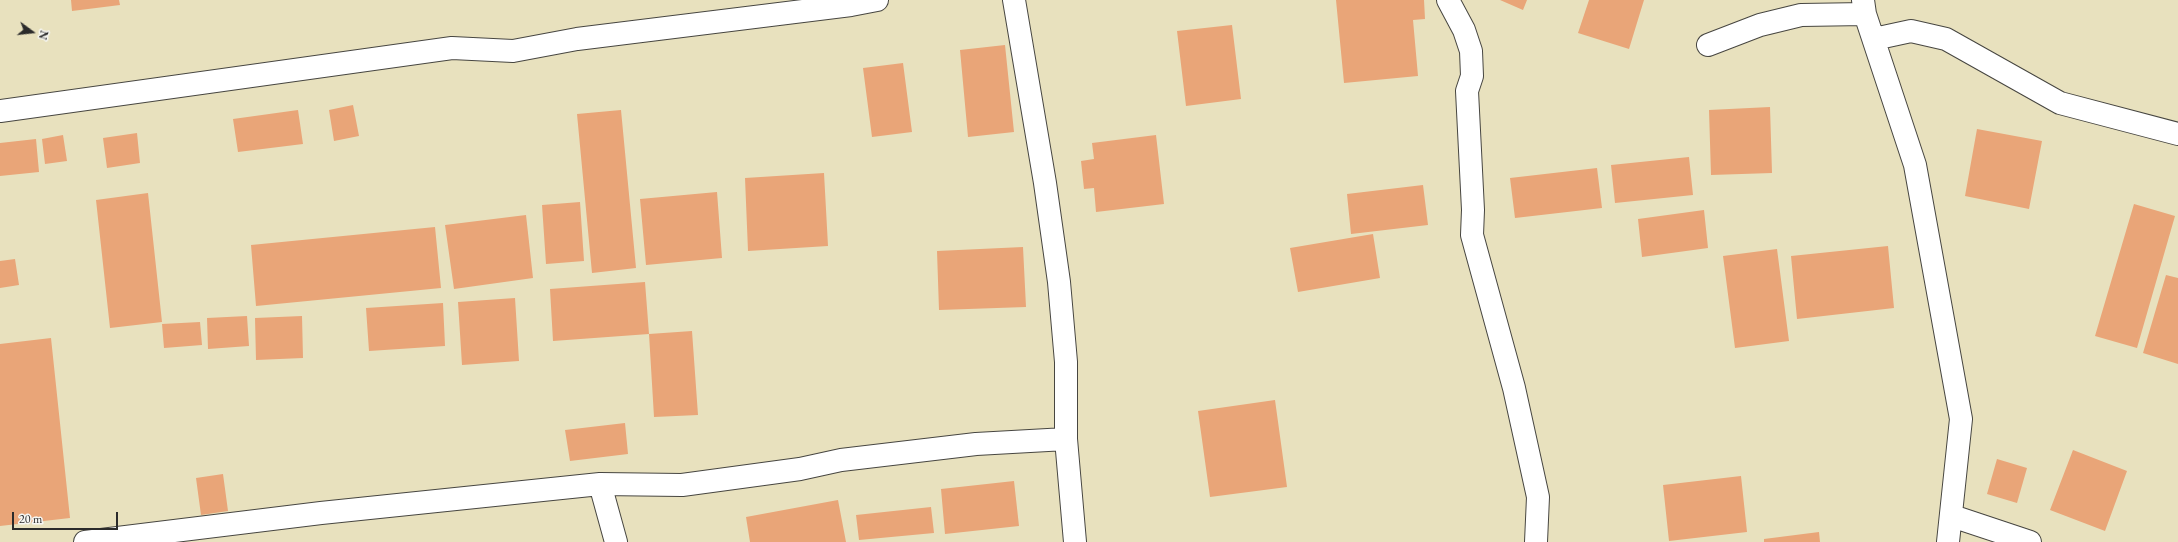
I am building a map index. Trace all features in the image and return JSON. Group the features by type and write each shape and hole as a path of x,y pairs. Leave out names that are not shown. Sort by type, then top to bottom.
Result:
{"street":[{"path":"0,111 452,48 513,51 577,39 851,5 877,0"},
{"path":"1014,0 1045,183 1059,282 1066,362 1066,439 1075,542"},
{"path":"1448,0 1464,30 1471,51 1472,76 1467,91 1472,235 1514,388 1538,497 1536,542"},
{"path":"1708,45 1760,25 1801,15 1864,7 1915,165 1961,419 1952,516 1948,542"},
{"path":"1874,39 1911,31 1946,39 2060,103 2178,134"},
{"path":"85,542 320,513 600,484 682,485 800,469 848,459 976,444 1066,439"},
{"path":"600,484 616,542"},
{"path":"1952,516 2030,542"}],"building":[{"path":"71,0 119,0 120,5 72,11"},
{"path":"1336,0 1424,0 1425,19 1413,20 1418,76 1344,83"},
{"path":"1500,0 1527,0 1523,10"},
{"path":"1589,0 1644,0 1629,49 1578,33"},
{"path":"1232,25 1241,99 1186,106 1177,31"},
{"path":"1005,45 1014,132 968,137 960,50"},
{"path":"903,63 912,132 872,137 863,68"},
{"path":"353,105 359,136 334,141 329,110"},
{"path":"1770,107 1772,173 1711,175 1709,110"},
{"path":"298,110 303,144 238,152 233,119"},
{"path":"621,110 636,268 592,273 577,114"},
{"path":"1977,129 2042,141 2029,209 1965,196"},
{"path":"137,133 140,163 107,168 103,138"},
{"path":"63,135 67,161 45,164 42,139"},
{"path":"1156,135 1164,204 1096,212 1094,188 1084,189 1081,161 1094,159 1092,143"},
{"path":"36,139 39,172 0,176 0,143"},
{"path":"1689,157 1693,195 1615,203 1611,165"},
{"path":"1597,168 1602,208 1515,218 1510,178"},
{"path":"824,173 828,246 748,251 745,178"},
{"path":"1423,185 1428,225 1351,234 1347,194"},
{"path":"717,192 722,258 646,265 640,199"},
{"path":"148,193 162,322 110,328 96,200"},
{"path":"580,202 584,261 546,264 542,205"},
{"path":"2134,204 2175,216 2137,348 2095,336"},
{"path":"1704,210 1708,248 1642,257 1638,219"},
{"path":"526,215 533,278 454,289 445,225"},
{"path":"435,227 441,288 256,306 251,245"},
{"path":"1373,234 1380,278 1298,292 1290,248"},
{"path":"1888,246 1894,308 1797,319 1791,256"},
{"path":"1023,247 1026,307 939,310 937,251"},
{"path":"1777,249 1789,341 1735,348 1723,256"},
{"path":"15,259 19,285 0,288 0,261"},
{"path":"2166,275 2178,278 2178,364 2143,353"},
{"path":"645,282 649,334 553,341 550,289"},
{"path":"515,298 519,361 462,365 458,302"},
{"path":"443,303 445,346 369,351 366,308"},
{"path":"247,316 249,346 208,349 207,318"},
{"path":"302,316 303,358 256,360 255,318"},
{"path":"200,322 202,345 164,348 162,324"},
{"path":"692,331 698,415 654,417 649,334"},
{"path":"51,338 70,518 0,526 0,344"},
{"path":"1275,400 1287,487 1210,497 1198,411"},
{"path":"625,423 628,454 570,461 565,430"},
{"path":"2073,450 2127,471 2105,531 2050,510"},
{"path":"1997,459 2027,468 2017,503 1987,494"},
{"path":"223,474 228,511 201,515 196,478"},
{"path":"1741,476 1747,532 1669,541 1663,485"},
{"path":"1014,481 1019,526 945,534 941,489"},
{"path":"838,500 846,542 750,542 746,517"},
{"path":"931,507 934,533 859,540 856,515"},
{"path":"1819,532 1820,542 1764,542 1764,539"}]}
